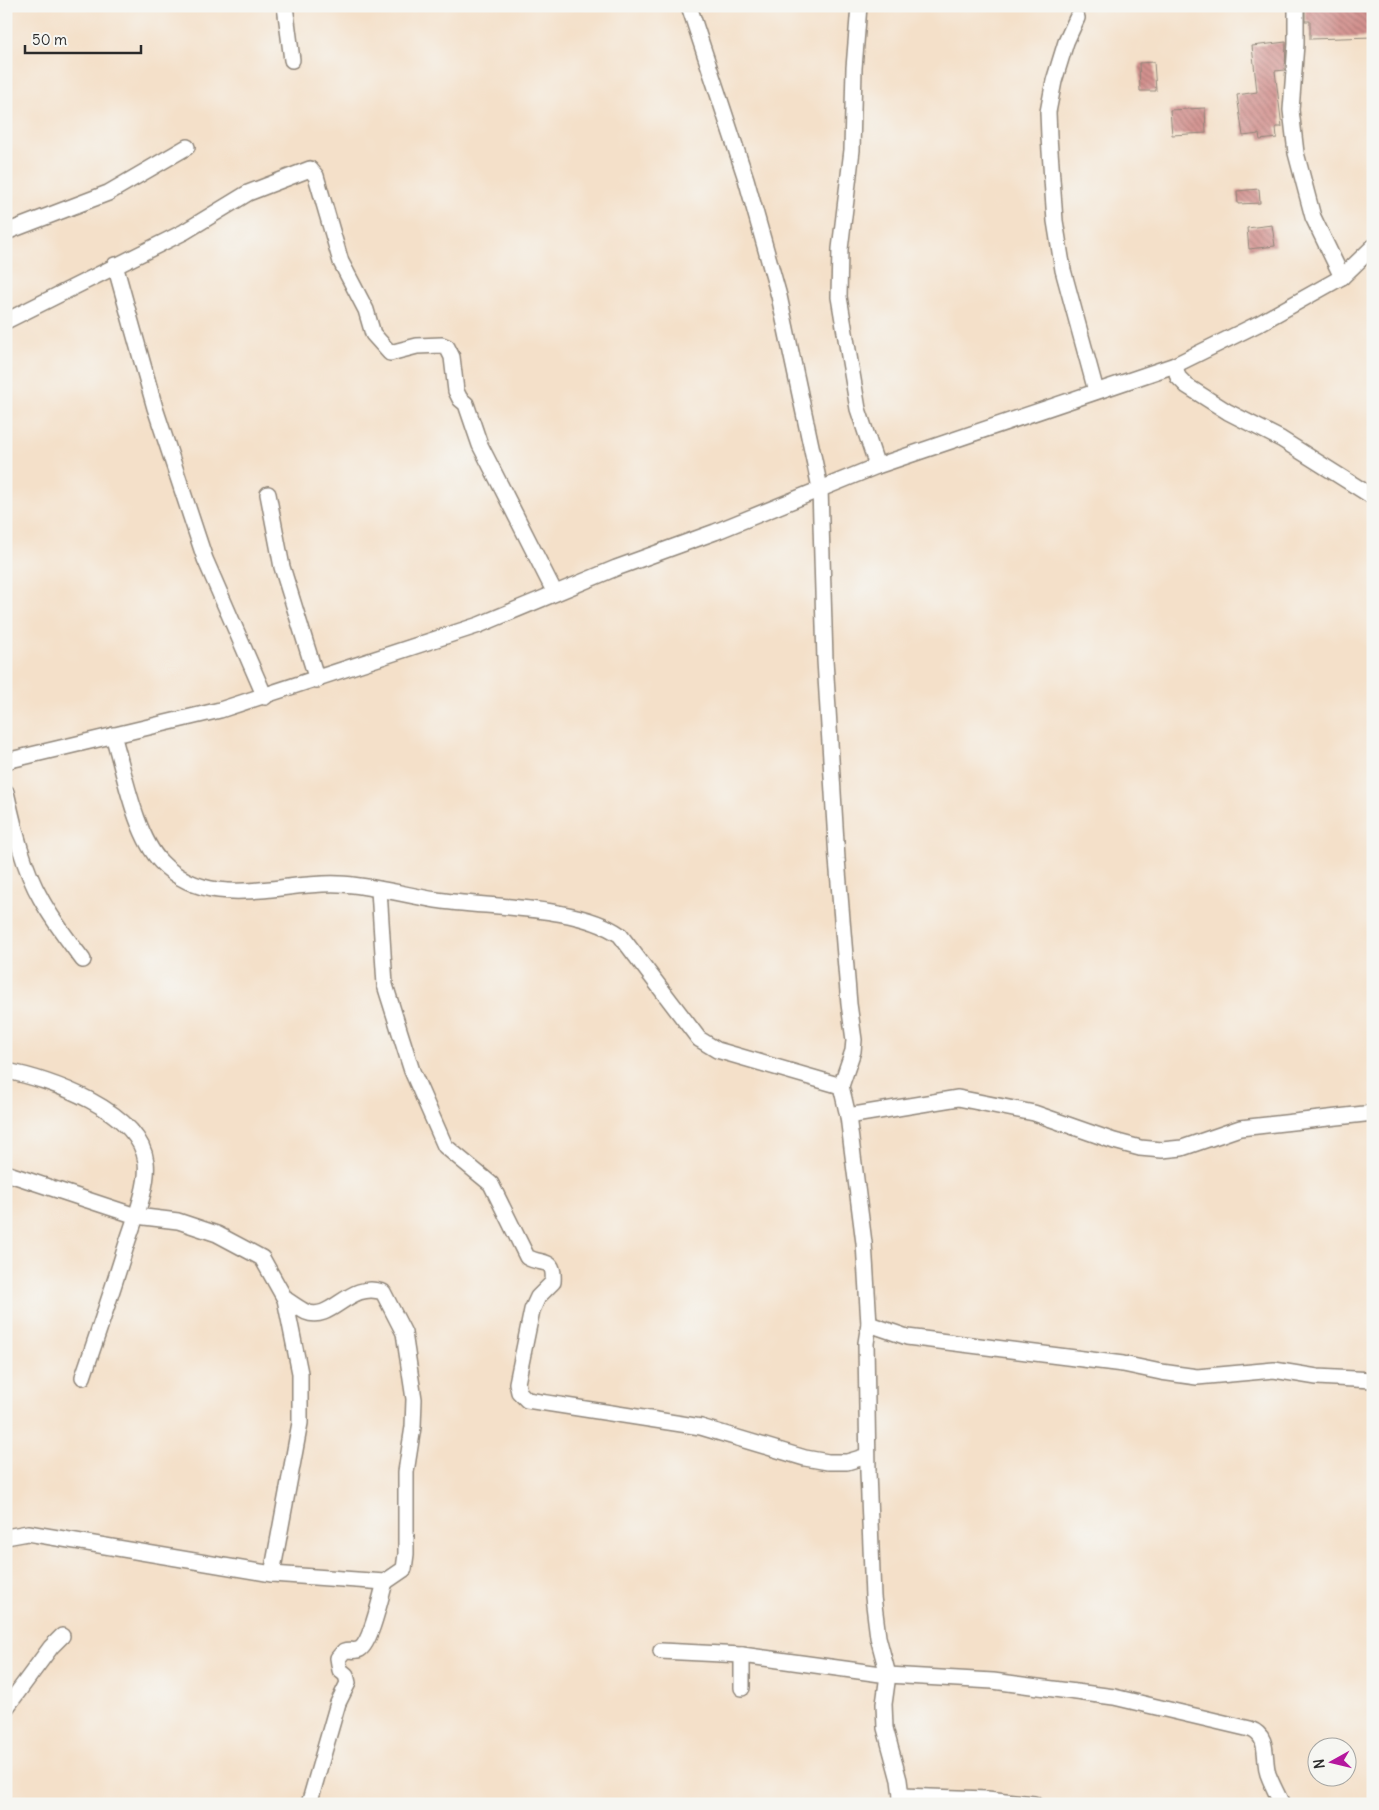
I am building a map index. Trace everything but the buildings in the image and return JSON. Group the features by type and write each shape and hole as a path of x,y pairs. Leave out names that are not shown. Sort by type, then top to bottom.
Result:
{"street":[{"path":"285,6 292,60"},
{"path":"689,6 746,178 779,296 820,488 821,574 836,839 849,1004 854,1040 853,1051 841,1086 848,1116 864,1243 869,1324 866,1343 873,1597 878,1637 888,1675 884,1716 901,1800 987,1799 1034,1804"},
{"path":"859,6 854,68 852,150 840,249 839,298 858,409 877,466"},
{"path":"1296,6 1296,44 1291,110 1296,153 1313,217 1342,278"},
{"path":"1077,18 1066,42 1054,81 1048,120 1055,221 1063,270 1096,391"},
{"path":"6,232 108,193 187,147"},
{"path":"6,321 184,232 248,193 310,169 316,176 341,262 366,310 373,334 390,353 417,346 442,345 447,347 452,357 456,390 460,399 466,404 480,445 555,593"},
{"path":"6,761 220,710 317,680 479,625 555,593 715,532 877,466 1175,365 1260,323 1342,278 1373,247"},
{"path":"115,265 155,408 205,559 266,697"},
{"path":"1175,365 1178,377 1187,386 1228,412 1281,439 1373,497"},
{"path":"268,494 282,567 317,680"},
{"path":"113,735 141,830 150,849 162,863 182,877 204,887 233,892 264,892 337,884 438,901 505,906 590,920 610,927 620,935 699,1039 717,1050 841,1086"},
{"path":"6,792 29,872 40,897 52,919 83,960"},
{"path":"380,890 385,985 412,1071 444,1146 490,1184 526,1257 533,1261 546,1262 552,1266 554,1272 553,1282 538,1297 532,1310 517,1383 519,1392 527,1400 701,1426 805,1458 836,1463 868,1456"},
{"path":"6,1071 61,1088 109,1110 135,1135 144,1151 147,1163 146,1176 136,1216 83,1378"},
{"path":"848,1116 958,1098 1034,1112 1114,1141 1140,1148 1162,1150 1182,1148 1240,1128 1373,1113"},
{"path":"6,1173 136,1216 178,1221 234,1241 262,1258 285,1299 300,1373 300,1423 272,1574"},
{"path":"6,1537 28,1533 272,1574 385,1582 404,1569 406,1554 406,1472 413,1427 414,1399 404,1333 383,1292 372,1288 362,1290 327,1310 316,1314 307,1312 285,1299"},
{"path":"869,1324 907,1336 1123,1364 1197,1377 1274,1370 1317,1377 1373,1380"},
{"path":"309,1804 338,1703 348,1683 346,1674 339,1666 338,1658 344,1651 357,1650 364,1644 377,1612 385,1582"},
{"path":"6,1708 51,1647 62,1636"},
{"path":"661,1651 742,1655 888,1675 993,1681 1114,1697 1250,1729 1257,1731 1263,1740 1268,1772 1282,1804"},
{"path":"742,1655 742,1688"}]}
